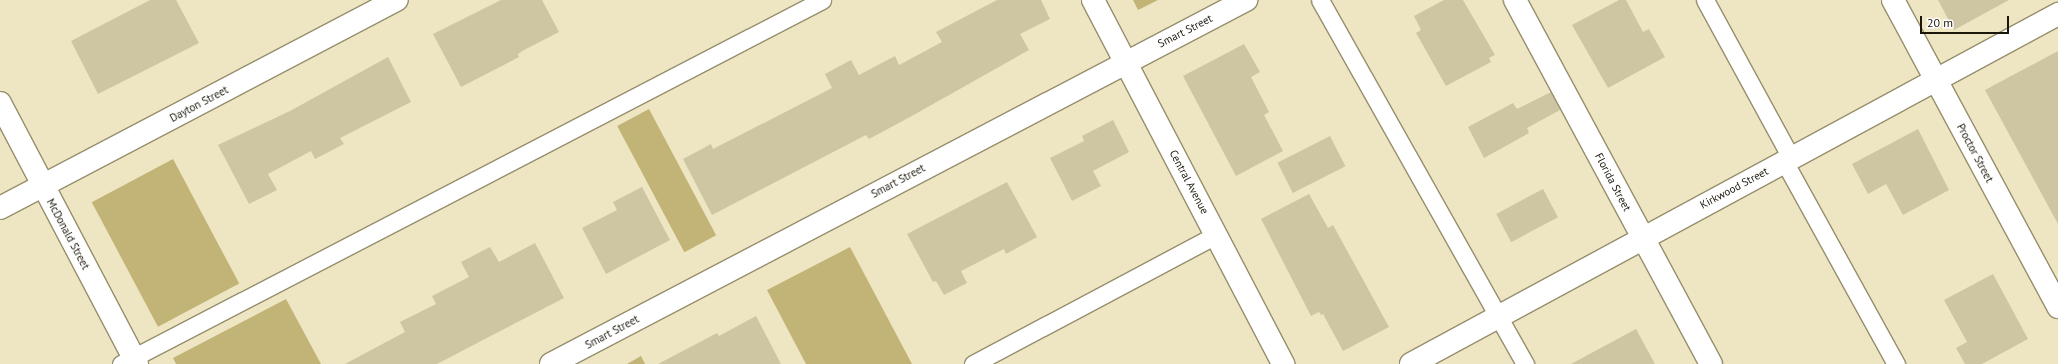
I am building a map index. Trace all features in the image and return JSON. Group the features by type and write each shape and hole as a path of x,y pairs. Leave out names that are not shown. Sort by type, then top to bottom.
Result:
{"street":[{"name":"Dayton Street","path":"0,208 397,0"},
{"name":"Central Avenue","path":"1093,0 1283,364"},
{"name":"Smart Street","path":"551,364 1126,61 1246,0"},
{"name":"Florida Street","path":"1515,0 1711,364"},
{"name":"Proctor Street","path":"1893,0 2058,307"},
{"name":"Kirkwood Street","path":"1411,364 2058,14"},
{"name":"McDonald Street","path":"0,103 131,362"}],"lane":[{"path":"131,362 822,0"},
{"path":"1320,0 1525,364"},
{"path":"1705,0 1896,364"},
{"path":"973,364 1216,235"}],"shaded area":[{"path":"1133,0 1158,0 1138,10"},
{"path":"649,109 716,235 684,252 617,126"},
{"path":"173,159 239,283 158,327 92,202"},
{"path":"850,247 912,364 806,364 767,290"},
{"path":"286,299 321,364 176,364 173,358"},
{"path":"641,356 645,364 627,364"}],"building":[{"path":"150,0 176,0 199,43 98,94 71,41"},
{"path":"501,0 542,0 559,32 524,50 518,54 519,57 461,87 433,34"},
{"path":"997,0 1041,0 1050,19 1020,34 1029,50 869,139 866,135 712,215 683,159 711,144 713,149 832,88 825,74 851,60 859,75 895,56 899,65 942,42 936,32"},
{"path":"1444,0 1463,0 1495,55 1489,58 1491,62 1446,86 1416,33 1421,30 1414,16"},
{"path":"1619,0 1626,0 1643,32 1649,29 1665,57 1608,88 1572,25"},
{"path":"1938,0 2009,0 1954,30"},
{"path":"1244,44 1260,72 1251,77 1269,112 1264,115 1283,151 1236,176 1183,76"},
{"path":"2058,51 2058,224 1985,90"},
{"path":"388,57 411,102 340,138 344,144 315,159 311,151 268,174 277,190 249,204 218,145 290,111"},
{"path":"1551,92 1560,110 1527,128 1529,133 1484,158 1468,127 1513,103 1517,109"},
{"path":"1113,120 1129,152 1093,171 1101,186 1072,201 1050,158 1084,141 1082,136"},
{"path":"1918,129 1949,190 1903,215 1886,184 1868,194 1852,164"},
{"path":"1330,136 1345,166 1293,193 1277,163"},
{"path":"1007,182 1037,237 1006,254 1004,249 961,271 967,283 944,295 936,281 933,282 907,234"},
{"path":"642,187 670,240 606,274 582,228 617,210 613,202"},
{"path":"1543,189 1558,217 1511,242 1496,214"},
{"path":"1309,194 1328,228 1333,225 1389,327 1343,351 1323,314 1321,315 1319,312 1311,316 1261,219"},
{"path":"535,243 564,298 437,364 345,364 405,332 400,322 436,304 432,296 469,277 461,262 490,247 499,262"},
{"path":"1993,274 2028,339 1982,364 1965,364 1956,348 1967,342 1944,300"},
{"path":"756,316 781,364 658,364 717,333 719,336"},
{"path":"1636,329 1655,364 1571,364"}]}
